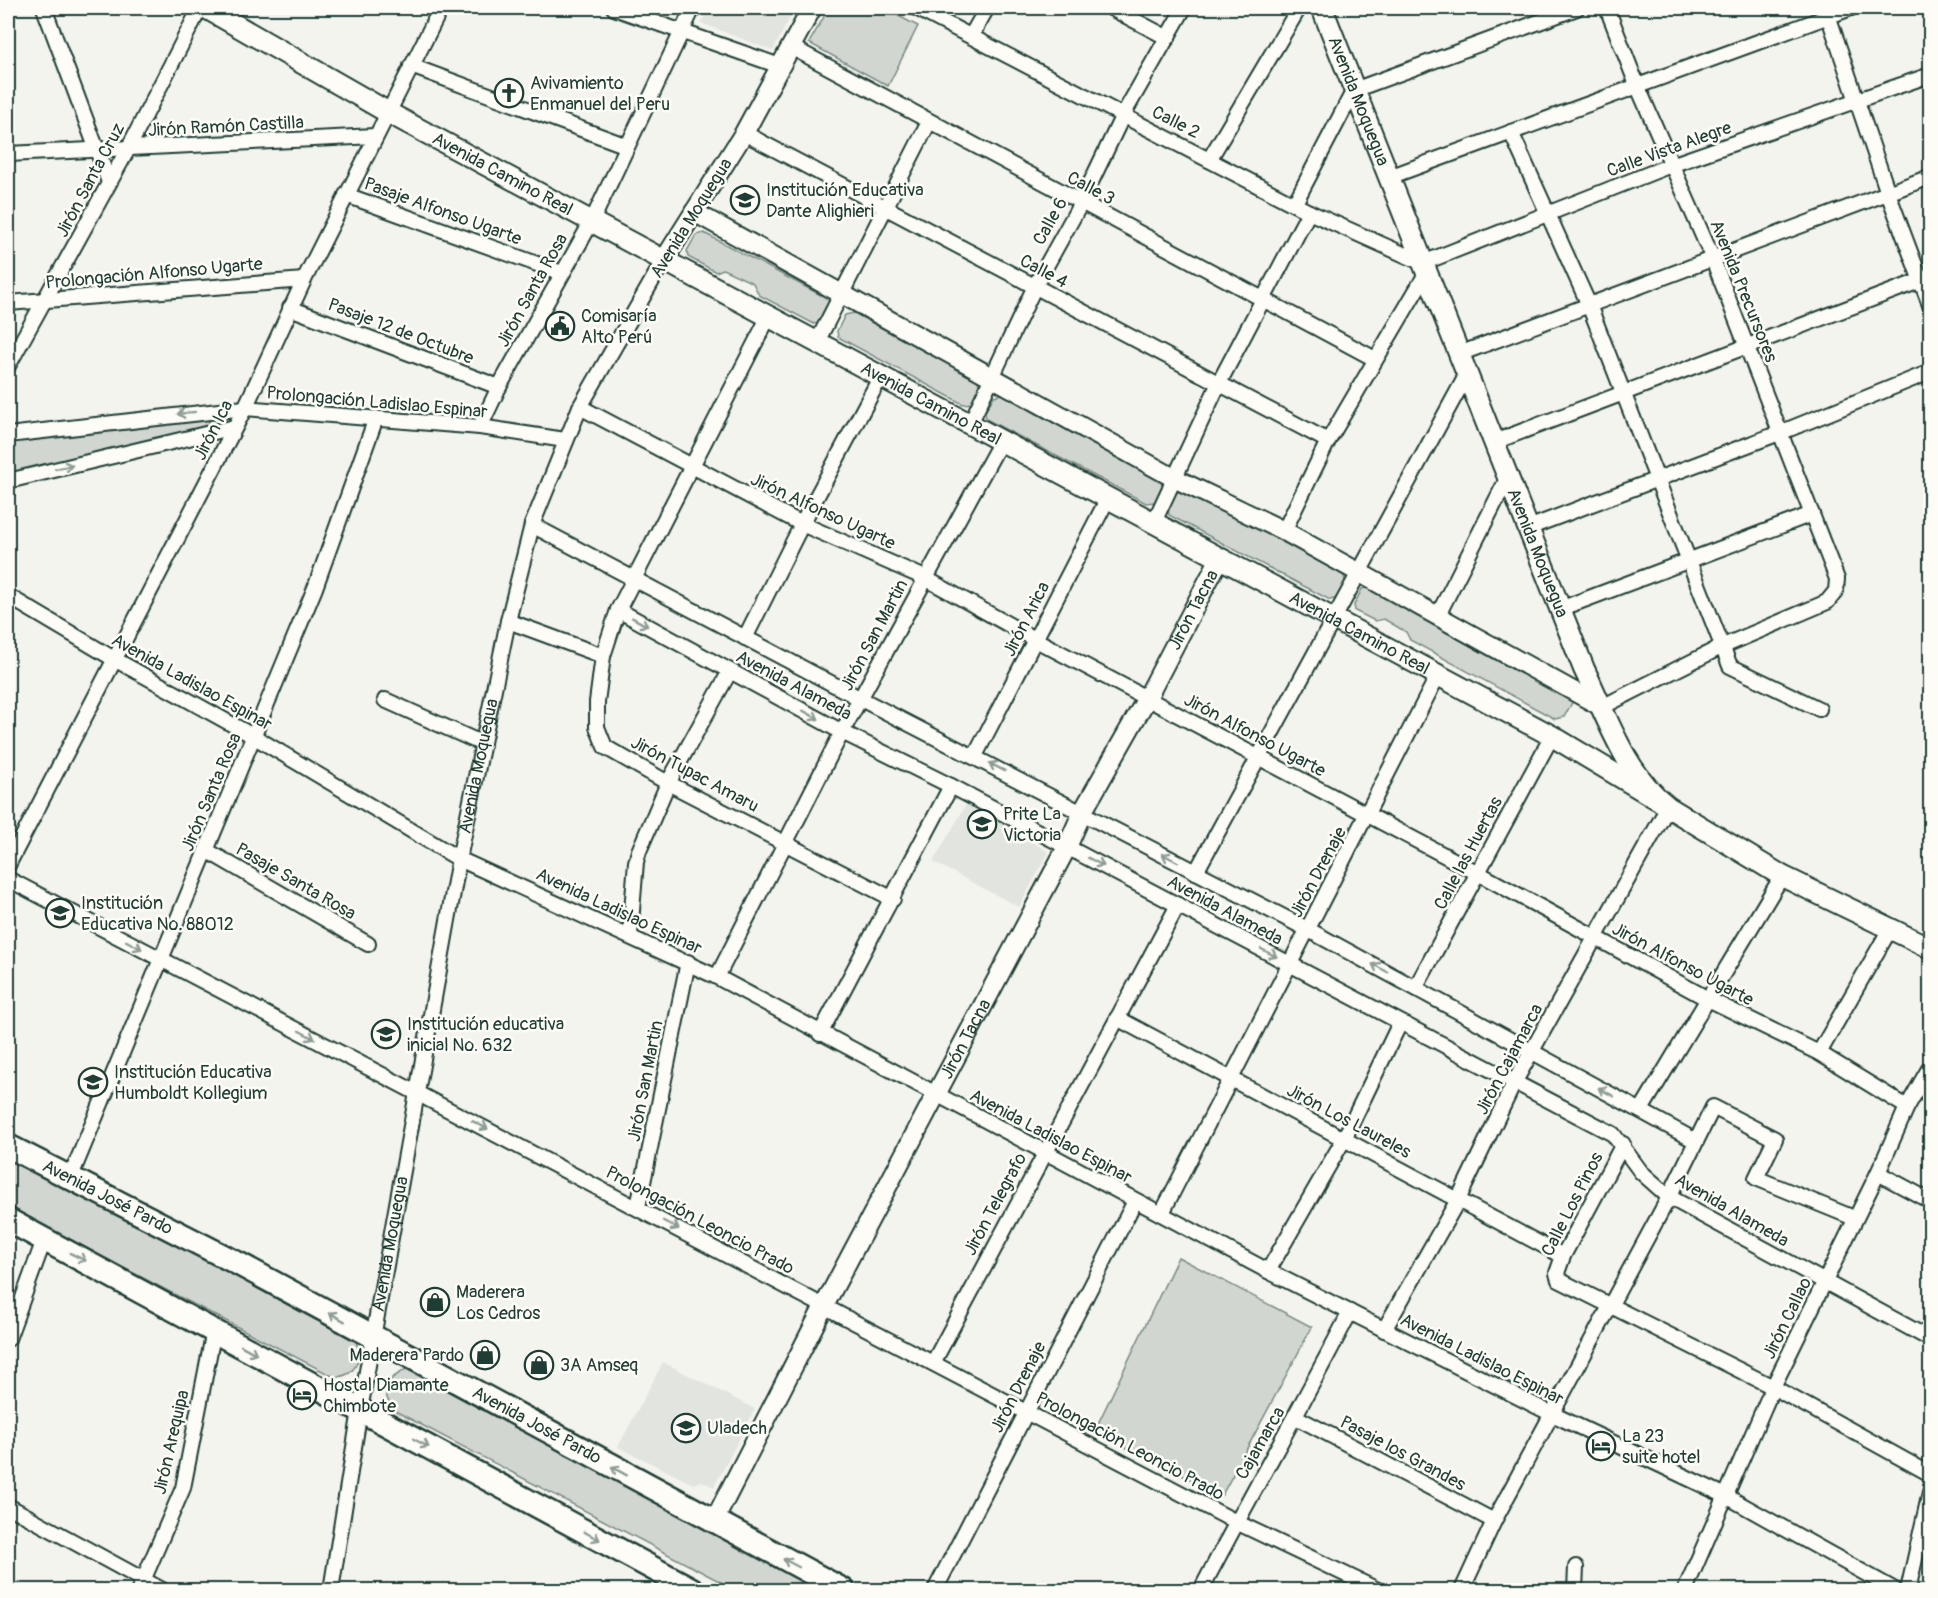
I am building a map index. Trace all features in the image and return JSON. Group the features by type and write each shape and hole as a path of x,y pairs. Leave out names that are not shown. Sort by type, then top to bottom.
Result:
{"main road":[{"name":"Avenida Camino Real","path":"206,8 389,113 1552,736 1663,803"},
{"name":"Avenida Moquegua","path":"1322,8 1560,609 1624,754 1663,803 1782,876 1930,948"},
{"name":"Avenida José Pardo","path":"8,1146 71,1176 373,1337 713,1523 843,1590"},
{"path":"8,1220 688,1589"}],"street":[{"path":"44,8 109,182"},
{"name":"Jirón Santa Cruz","path":"8,366 128,149 200,8"},
{"name":"Jirón Ica","path":"8,865 235,427 290,308 441,8"},
{"path":"614,8 683,30 780,66"},
{"name":"Jirón Santa Rosa","path":"480,428 499,387 592,221 693,8"},
{"name":"Avenida Moquegua","path":"331,1590 360,1410 459,859 508,621 532,525 580,407 664,260 744,133 812,8"},
{"name":"Calle 2","path":"916,8 1309,212 1425,268"},
{"path":"970,36 987,8"},
{"path":"1111,8 1168,38"},
{"name":"Calle 6","path":"970,424 994,378 1035,286 1080,203 1123,115 1184,8"},
{"path":"1209,160 1299,8"},
{"path":"1295,203 1354,90 1577,8"},
{"name":"Avenida Precursores","path":"1607,8 1637,85 1712,257 1782,432 1837,579 1836,591 1827,602 1721,647"},
{"path":"1389,177 1826,12 1851,8"},
{"path":"1826,12 1888,193 1926,278 1930,305"},
{"name":"Calle 3","path":"791,47 1375,359"},
{"path":"411,66 627,146"},
{"name":"Calle Vista Alegre","path":"1425,268 1671,165 1858,102 1930,75"},
{"path":"818,342 929,122"},
{"path":"1511,132 1589,305 1730,666 1820,709"},
{"name":"Calle 4","path":"744,133 1328,441"},
{"name":"Jirón Ramón Castilla","path":"8,154 375,136"},
{"path":"1459,354 1712,257 1930,177"},
{"name":"Pasaje Alfonso Ugarte","path":"346,195 562,273"},
{"path":"694,212 1174,478 1284,531 1602,707 1721,647"},
{"path":"1154,522 1219,383 1309,212"},
{"path":"1284,531 1328,441 1425,268"},
{"path":"1494,442 1623,395 1926,278"},
{"name":"Prolongación Alfonso Ugarte","path":"8,303 304,280"},
{"name":"Pasaje 12 de Octubre","path":"290,308 499,387"},
{"path":"618,610 769,316"},
{"path":"1528,528 1782,432 1930,372"},
{"path":"1196,872 1467,374"},
{"path":"745,638 801,524 880,376"},
{"name":"Jirón Alfonso Ugarte","path":"580,407 801,524 925,579 1478,873 1708,999 1820,1053 1907,1107"},
{"name":"Prolongación Ladislao Espinar","path":"8,435 244,408 480,428 565,440"},
{"name":"Jirón Santa Rosa","path":"71,1176 315,588 376,418"},
{"path":"8,481 235,427"},
{"name":"Jirón San Martin","path":"717,976 842,732 1001,441"},
{"path":"1438,615 1508,477"},
{"name":"Jirón Arica","path":"975,756 1108,498"},
{"path":"1560,609 1812,514"},
{"name":"Avenida Alameda","path":"532,525 861,699 1307,929 1694,1140"},
{"name":"Jirón Tacna","path":"713,1523 824,1306 1067,847 1083,812 1147,698 1220,558"},
{"name":"Avenida Ladislao Espinar","path":"8,596 114,659 254,736 459,859 717,976 820,1034 1268,1271 1550,1413 1726,1496 1891,1589"},
{"name":"Avenida Alameda","path":"618,610 842,732 951,786 1613,1134 1623,1144 1641,1172 1669,1197 1930,1339"},
{"name":"Jirón Tupac Amaru","path":"618,610 603,656 597,702 597,727 605,747 668,783 787,842 893,899"},
{"path":"508,621 603,656"},
{"path":"630,935 636,862 668,783 730,671"},
{"name":"Jirón Drenaje","path":"1162,1213 1438,675"},
{"path":"385,700 483,744"},
{"name":"Calle las Huertas","path":"1416,987 1552,736"},
{"path":"820,1034 951,786"},
{"name":"Jirón Cajamarca","path":"1384,1330 1458,1200 1514,1083 1595,938 1663,803"},
{"name":"Pasaje Santa Rosa","path":"206,850 368,944"},
{"path":"1641,1110 1782,876"},
{"name":"Prolongación Leoncio Prado","path":"8,879 1236,1522 1378,1590"},
{"name":"Jirón Telegrafo","path":"933,1363 1043,1152 1178,905"},
{"path":"1820,1053 1890,929"},
{"name":"Jirón San Martin","path":"638,1207 687,962"},
{"name":"Jirón Los Laureles","path":"1117,1018 1563,1256"},
{"path":"1268,1271 1344,1139 1400,1023"},
{"name":"Jirón Callao","path":"1685,1590 1773,1387 1878,1173 1907,1107 1927,1082 1930,1067"},
{"path":"1462,1590 1494,1521 1550,1413 1669,1197 1694,1140 1713,1107 1775,1139 1755,1178 1854,1218"},
{"name":"Calle Los Pinos","path":"1609,1307 1559,1280 1557,1273 1563,1256 1623,1144"},
{"path":"1878,1173 1930,1201"},
{"name":"Jirón Drenaje","path":"935,1590 1135,1201"},
{"path":"8,1339 44,1240"},
{"path":"1609,1307 1773,1387 1930,1474"},
{"name":"Cajamarca","path":"1201,1590 1236,1522 1296,1417 1350,1312"},
{"name":"Jirón Arequipa","path":"141,1586 183,1488 214,1330"},
{"name":"Pasaje los Grandes","path":"1296,1417 1494,1521"},
{"path":"1908,1590 1930,1492"},
{"path":"8,1506 141,1586 162,1590"},
{"path":"1575,1590 1576,1567"}],"shaded area":[{"path":"708,8 795,8 773,51 701,23"},
{"path":"829,8 883,8 918,26 888,86 809,43"},
{"path":"704,233 828,299 830,306 822,322 814,324 759,295 753,283 723,269 716,272 688,257 687,251 696,235"},
{"path":"854,313 978,380 979,387 972,403 963,404 838,337 837,331 845,315"},
{"path":"1002,394 1161,479 1162,486 1155,502 1146,503 986,419 985,412 994,396"},
{"path":"207,417 210,425 207,428 8,476 8,441"},
{"path":"1185,490 1344,575 1345,582 1338,598 1330,600 1169,515 1168,508 1177,492"},
{"path":"1370,587 1574,699 1564,717 1555,719 1410,640 1406,632 1384,619 1375,621 1355,611 1354,605 1362,589"},
{"path":"967,803 1049,852 1019,907 933,862"},
{"path":"8,1155 354,1338 361,1353 355,1367 345,1375 334,1377 8,1208"},
{"path":"1178,1257 1312,1327 1222,1495 1094,1432"},
{"name":"Uladech","path":"663,1362 755,1409 714,1487 702,1481 693,1484 618,1447"},
{"path":"406,1369 413,1369 834,1590 736,1590 391,1408 386,1395 392,1378"}],"place":[{"name":"Avivamiento Enmanuel del Peru","path":"509,93"},
{"name":"Institución Educativa Dante Alighieri","path":"745,200"},
{"name":"Comisaría Alto Perú","path":"560,326"},
{"name":"Prite La Victoria","path":"982,824"},
{"name":"Institución Educativa No. 88012","path":"60,913"},
{"name":"Institución educativa inicial No. 632","path":"386,1034"},
{"name":"Institución Educativa Humboldt Kollegium","path":"93,1082"},
{"name":"Maderera Los Cedros","path":"435,1302"},
{"name":"Maderera Pardo","path":"485,1355"},
{"name":"3A Amseq","path":"539,1365"},
{"name":"Hostal Diamante Chimbote","path":"302,1395"},
{"name":"Uladech","path":"686,1428"},
{"name":"La 23 suite hotel","path":"1601,1446"}]}
